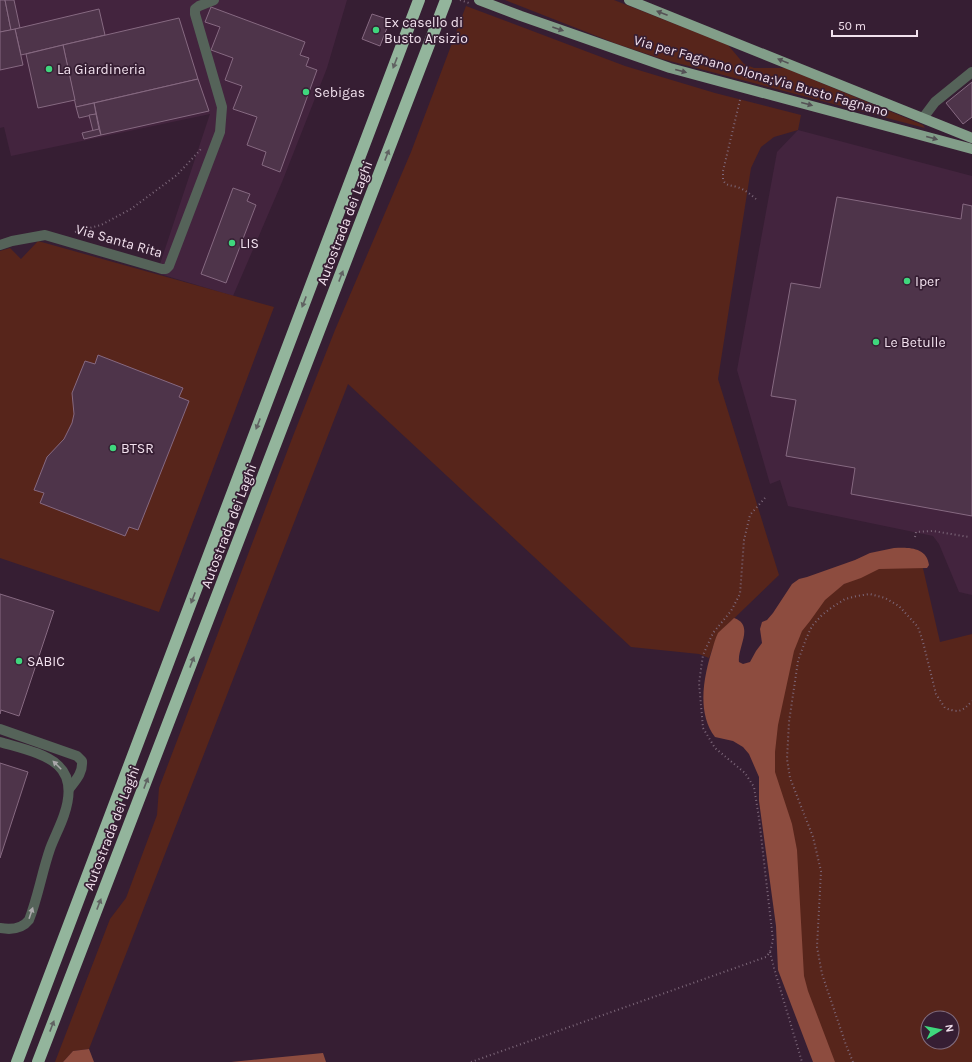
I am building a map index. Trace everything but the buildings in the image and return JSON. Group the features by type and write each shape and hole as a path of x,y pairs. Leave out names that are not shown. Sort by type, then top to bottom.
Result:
{"highway":[{"name":"Autostrada dei Laghi","path":"17,1062 101,844 418,0"},
{"name":"Autostrada dei Laghi","path":"38,1062 446,0"}],"main road":[{"name":"Via per Fagnano Olona;Via Busto Fagnano","path":"479,0 670,68 972,149"},
{"name":"Via per Fagnano Olona;Via Busto Fagnano","path":"629,0 972,138"}],"street":[{"name":"Via Santa Rita","path":"0,245 12,241 45,235 162,269 166,269 169,266 220,132 222,107 195,14 195,10 199,6 214,0"},
{"path":"922,118 935,102 972,72"},
{"path":"0,729 76,756 82,761 83,767 81,774 68,789"},
{"path":"0,742 36,753 54,761 64,772 68,789 64,814 50,850 29,920 22,927 7,929 0,928"}],"path":[{"path":"746,81 750,67"},
{"path":"740,100 723,171 723,180 725,184 737,187 756,199"},
{"path":"73,233 101,225 131,209 177,175 205,146"},
{"path":"471,1062 766,957 770,952 773,940 754,787 745,773 715,748 704,728 698,683 703,656 713,633 731,611 740,594 744,540 750,515 765,498"},
{"path":"915,537 916,532 919,531 933,531 969,537"},
{"path":"853,1062 822,974 817,947 821,871 813,837 790,778 787,759 789,722 798,661 812,626 822,615 845,599 870,594 885,598 899,606 918,627 936,694 945,708 956,712 965,709 972,701"},
{"path":"770,952 802,1062"}],"shaded area":[{"path":"0,0 347,0 327,68 282,182 233,296 157,273 210,114 11,156 4,127 0,128"},
{"path":"505,0 614,0 728,45 744,64 754,68 785,68 923,125 925,128 662,59 617,44"},
{"path":"466,6 625,66 715,93 801,115 798,130 774,137 761,147 751,168 718,379 779,575 718,634 709,658 699,654 631,647 348,384 89,1049 73,1051 63,1062 55,1062 110,919 126,898 157,815 159,788 293,436 335,330 411,152"},
{"name":"Le Betulle","path":"798,130 972,176 972,595 959,592 939,544 933,536 788,506 780,480 770,484 737,370 777,152"},
{"path":"38,241 274,307 159,612 0,558 0,251 10,248 21,259"},
{"path":"894,548 911,548 921,551 925,555 929,565 927,568 879,569 844,584 825,600 802,631 794,651 778,725 775,752 775,772 792,824 797,850 804,976 808,991 835,1062 813,1062 778,970 776,926 759,801 759,777 749,754 743,747 733,741 715,737 709,727 705,716 704,705 705,681 717,635 734,618 740,621 744,631 739,656 739,662 743,664 750,662 762,643 760,629 762,622 767,620 773,613 792,584 799,579 855,560 870,553"},
{"path":"877,563 922,564 940,642 972,634 972,1062 832,1062 803,978 772,779 768,702 813,607 833,591"},
{"path":"89,1049 94,1062 63,1062 73,1051"},
{"path":"323,1053 326,1062 231,1062"}],"place":[{"name":"Ex casello di Busto Arsizio","path":"376,30"},
{"name":"La Giardineria","path":"49,69"},
{"name":"Sebigas","path":"306,92"},
{"name":"LIS","path":"232,243"},
{"name":"Iper","path":"907,281"},
{"name":"Le Betulle","path":"876,342"},
{"name":"BTSR","path":"113,448"},
{"name":"SABIC","path":"19,661"}]}
